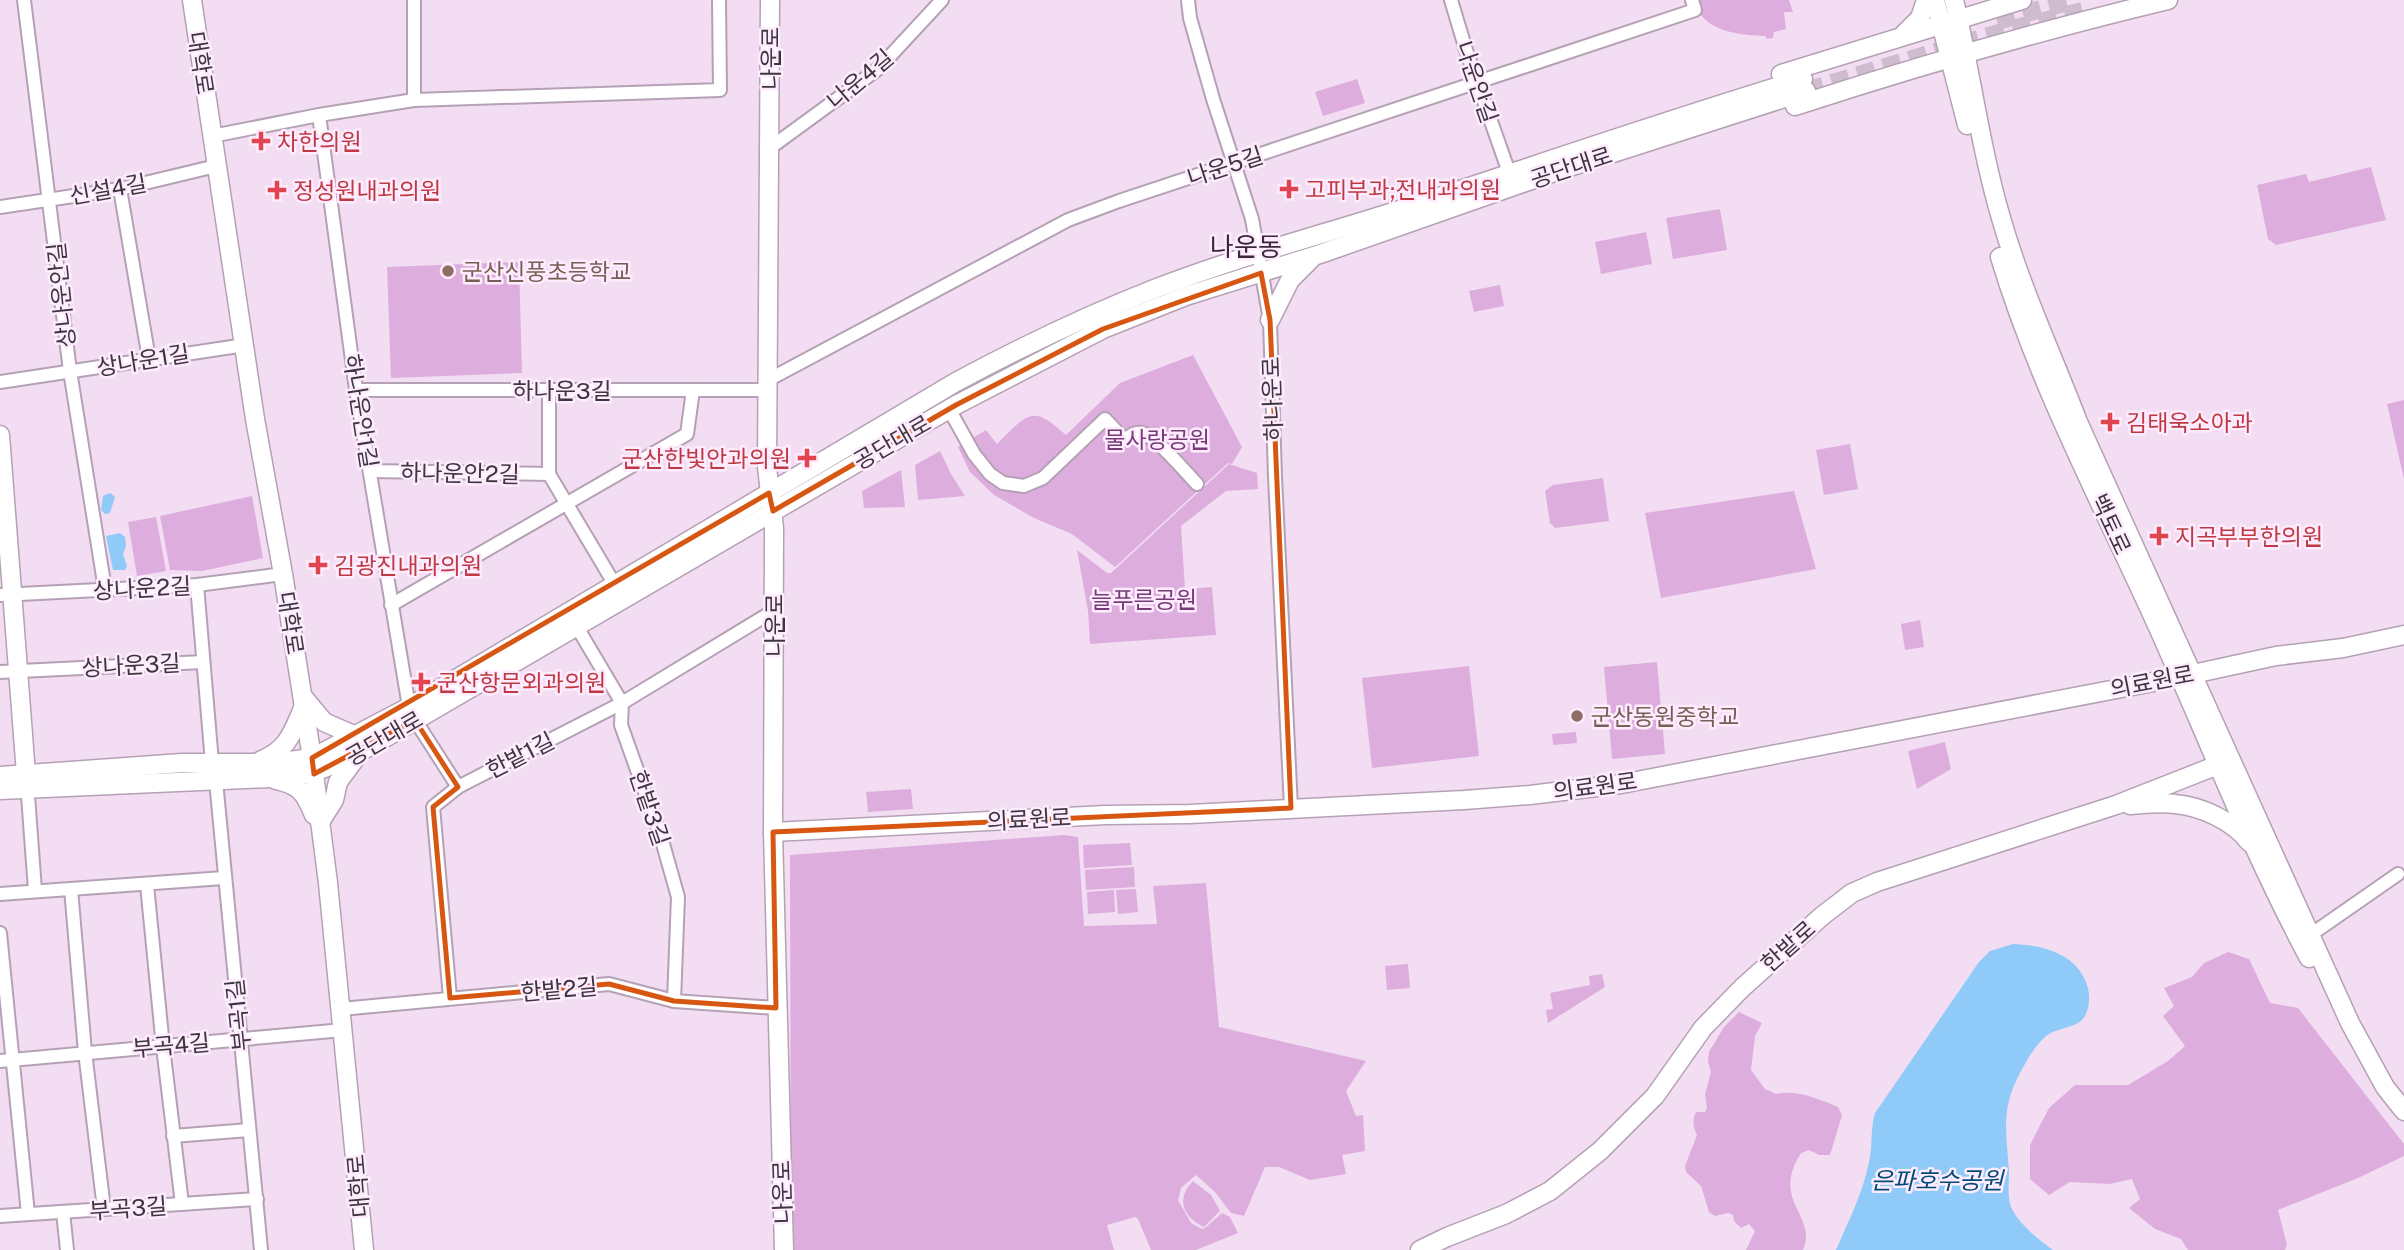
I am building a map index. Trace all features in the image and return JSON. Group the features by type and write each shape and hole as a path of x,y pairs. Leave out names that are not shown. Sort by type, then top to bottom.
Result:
{"street":[{"name":"상나운안길","path":"24,0 51,199 70,372 105,589"},
{"name":"대학로","path":"192,0 255,419 283,573 313,766 341,1009 364,1250"},
{"path":"414,0 414,100"},
{"path":"212,136 414,100 720,90 719,0"},
{"name":"나운로","path":"770,0 767,467 775,610 773,832 784,1250"},
{"name":"나운4길","path":"770,148 878,69 942,0"},
{"name":"하나운로","path":"1188,0 1190,18 1252,219 1270,320 1291,808"},
{"name":"나운안길","path":"1451,0 1506,164"},
{"name":"나운5길","path":"767,385 1059,224 1119,201 1695,10 1692,0"},
{"path":"1897,39 1915,25 1926,0"},
{"name":"백토로","path":"1935,0 1950,22"},
{"name":"백토로","path":"1954,0 1950,22 1957,55 2016,269 2186,675 2305,938"},
{"path":"1986,0 2001,0"},
{"path":"1348,226 1451,183 1506,164 1713,95 2022,0"},
{"path":"2086,10 2125,0"},
{"path":"1270,320 1290,280 1306,263 1320,254 1530,191 1957,55 2068,23 2168,0"},
{"name":"백토로","path":"1957,55 1966,118 1980,183 2010,291 2057,406 2186,675"},
{"path":"1904,71 1925,68 1941,74 1955,92 1966,118"},
{"name":"공단대로","path":"0,776 27,781 214,772 269,778 313,766 360,743 577,627 771,502 956,382 1088,316 1157,288 1258,253 1348,226 1650,125 1804,85 1320,254 1186,296 1103,329 771,502 615,585 412,714"},
{"name":"하나운안1길","path":"319,115 356,390 391,605 412,714"},
{"name":"신설4길","path":"0,207 120,189 216,166"},
{"path":"120,189 149,359"},
{"name":"상나운1길","path":"0,382 245,345"},
{"name":"하나운3길","path":"356,390 694,390 767,385"},
{"name":"하나운안2길","path":"549,390 549,474 615,585"},
{"path":"391,605 687,433 694,390"},
{"path":"949,409 980,464 1003,483 1024,486 1043,478 1105,419 1125,440 1136,432 1147,435 1197,484"},
{"path":"0,435 8,671 27,781 35,890"},
{"name":"하나운안2길","path":"370,471 549,474"},
{"name":"상나운2길","path":"5,595 197,586 283,573"},
{"path":"197,586 203,662"},
{"name":"한밭1길","path":"450,998 433,807 458,787 622,703 775,610"},
{"name":"한밭3길","path":"577,627 622,703 621,725 661,836 678,897 674,1001"},
{"name":"의료원로","path":"773,832 1530,795 1621,784 2276,656 2343,648 2404,635"},
{"name":"상나운3길","path":"8,671 203,662 214,772"},
{"path":"256,763 278,753 291,735 303,701 324,722 360,743 338,782 334,800 321,827"},
{"path":"412,714 458,787"},
{"name":"백토로","path":"2224,762 2260,857 2385,1087 2404,1111"},
{"name":"한밭로","path":"1420,1250 1531,1202 1550,1191 1600,1151 1655,1097 1703,1028 1742,988 1822,916 1853,893 1877,882 2116,805 2224,762"},
{"name":"공단대로","path":"214,772 256,763 313,766"},
{"name":"부곡1길","path":"214,772 261,1250"},
{"path":"269,778 294,784 307,798 321,827"},
{"name":"공단대로","path":"0,790 27,781"},
{"path":"2116,805 2175,803 2188,806 2236,829 2260,857"},
{"path":"2305,938 2398,874"},
{"path":"0,894 225,878"},
{"path":"147,885 182,1204"},
{"path":"71,890 85,1052 104,1209"},
{"path":"0,933 6,1060 28,1214"},
{"name":"한밭2길","path":"341,1009 609,984 674,1001 776,1008"},
{"name":"부곡4길","path":"6,1060 343,1030"},
{"path":"173,1136 249,1130"},
{"name":"부곡3길","path":"0,1216 257,1199"},
{"path":"63,1212 67,1250"}],"highlighted area":[{"path":"1261,273 1270,320 1291,808 773,832 776,1008 674,1001 609,984 450,998 433,807 458,787 415,720 314,774 312,758 769,493 773,511 956,405 1103,329"}],"green space":[{"path":"1698,0 1789,0 1793,12 1784,12 1786,29 1774,32 1773,38 1767,39 1765,36 1720,29 1699,12"},
{"path":"1357,79 1365,103 1323,116 1315,92"},
{"path":"2371,167 2386,220 2276,245 2268,239 2257,185 2306,174 2309,182"},
{"path":"1720,209 1727,250 1673,259 1666,218"},
{"path":"1646,232 1652,264 1601,274 1595,242"},
{"path":"519,262 522,373 391,378 387,267"},
{"path":"1500,285 1504,306 1474,312 1469,291"},
{"name":"물사랑공원","path":"1193,355 1242,447 1232,464 1228,463 1115,567 1072,534 1034,518 994,495 970,472 958,447 986,430 997,444 1016,425 1030,416 1045,419 1066,435 1120,383"},
{"path":"2404,400 2404,479 2387,404"},
{"path":"1850,444 1858,489 1824,495 1816,450"},
{"path":"940,451 965,496 918,500 915,465"},
{"name":"늘푸른공원","path":"1229,464 1257,473 1258,489 1226,491 1181,526 1185,589 1212,587 1216,635 1090,644 1088,611 1077,550 1107,573 1111,573"},
{"path":"901,470 905,507 864,508 862,491"},
{"path":"1603,478 1609,521 1555,528 1550,523 1545,491 1553,485"},
{"path":"1794,491 1816,569 1661,598 1645,513"},
{"path":"252,496 263,558 202,571 170,570 160,516"},
{"path":"156,517 166,571 137,576 128,522"},
{"path":"1920,620 1924,647 1905,650 1901,624"},
{"path":"1657,662 1665,754 1612,759 1604,667"},
{"path":"1469,666 1479,756 1372,768 1362,678"},
{"path":"1576,732 1577,743 1553,745 1552,734"},
{"path":"1945,742 1951,769 1917,789 1908,751"},
{"path":"911,789 913,809 868,812 866,792"},
{"path":"1064,835 1078,837 1084,926 1157,924 1153,886 1206,883 1219,1027 1366,1061 1346,1091 1356,1116 1363,1115 1365,1151 1342,1155 1346,1174 1310,1180 1279,1167 1265,1167 1244,1216 1231,1213 1215,1192 1196,1175 1181,1188 1178,1200 1191,1223 1202,1229 1222,1213 1230,1217 1238,1233 1196,1250 1151,1250 1135,1217 1107,1225 1114,1250 791,1250 790,855"},
{"path":"1130,843 1132,865 1084,868 1083,845"},
{"path":"1134,867 1135,887 1086,890 1085,870"},
{"path":"1136,889 1138,912 1118,914 1116,890"},
{"path":"1114,890 1115,912 1088,914 1087,892"},
{"path":"2228,952 2249,959 2270,1003 2298,1008 2404,1144 2404,1156 2358,1178 2278,1210 2287,1245 2285,1250 2188,1250 2181,1239 2155,1229 2129,1208 2140,1199 2132,1179 2110,1184 2070,1182 2049,1195 2030,1179 2030,1145 2049,1108 2075,1085 2128,1085 2168,1061 2185,1046 2163,1016 2174,1006 2164,988 2192,977 2204,963"},
{"path":"1408,964 1410,988 1387,990 1385,966"},
{"path":"1602,974 1605,987 1548,1023 1546,1010 1553,1009 1550,993 1590,985 1589,976"},
{"path":"1739,1012 1762,1023 1755,1036 1751,1070 1765,1089 1776,1094 1791,1093 1815,1098 1838,1107 1842,1115 1830,1155 1819,1155 1809,1150 1801,1153 1793,1170 1790,1184 1792,1196 1805,1227 1803,1250 1746,1250 1755,1231 1749,1224 1741,1228 1734,1221 1733,1215 1728,1213 1715,1216 1709,1212 1701,1186 1686,1172 1685,1166 1697,1135 1695,1115 1696,1112 1705,1112 1707,1108 1705,1094 1711,1072 1709,1052 1724,1027"},
{"path":"1193,1181 1211,1195 1220,1211 1204,1227 1186,1213 1184,1207 1184,1194"}],"water":[{"path":"110,493 115,497 110,513 105,514 101,510 103,496"},
{"path":"120,533 125,537 123,554 127,566 125,570 113,570 106,536"},
{"name":"은파호수공원","path":"2013,944 2047,949 2067,959 2082,974 2089,992 2088,1009 2082,1020 2048,1034 2033,1050 2017,1079 2006,1116 2010,1205 2025,1226 2053,1250 1836,1250 1863,1185 1870,1156 1875,1113 1979,962 1990,951"}],"tunnel":[{"path":"1997,21 2075,0"},
{"path":"1806,91 2005,31 2086,10"}],"place":[{"name":"차한의원","path":"261,141"},
{"name":"고피부과;전내과의원","path":"1289,189"},
{"name":"정성원내과의원","path":"277,190"},
{"name":"군산신풍초등학교","path":"448,271"},
{"name":"김태욱소아과","path":"2110,422"},
{"name":"군산한빛안과의원","path":"807,458"},
{"name":"지곡부부한의원","path":"2159,536"},
{"name":"김광진내과의원","path":"318,565"},
{"name":"군산항문외과의원","path":"421,682"},
{"name":"군산동원중학교","path":"1577,716"}],"district":[{"name":"나운동","path":"1246,246"}]}
